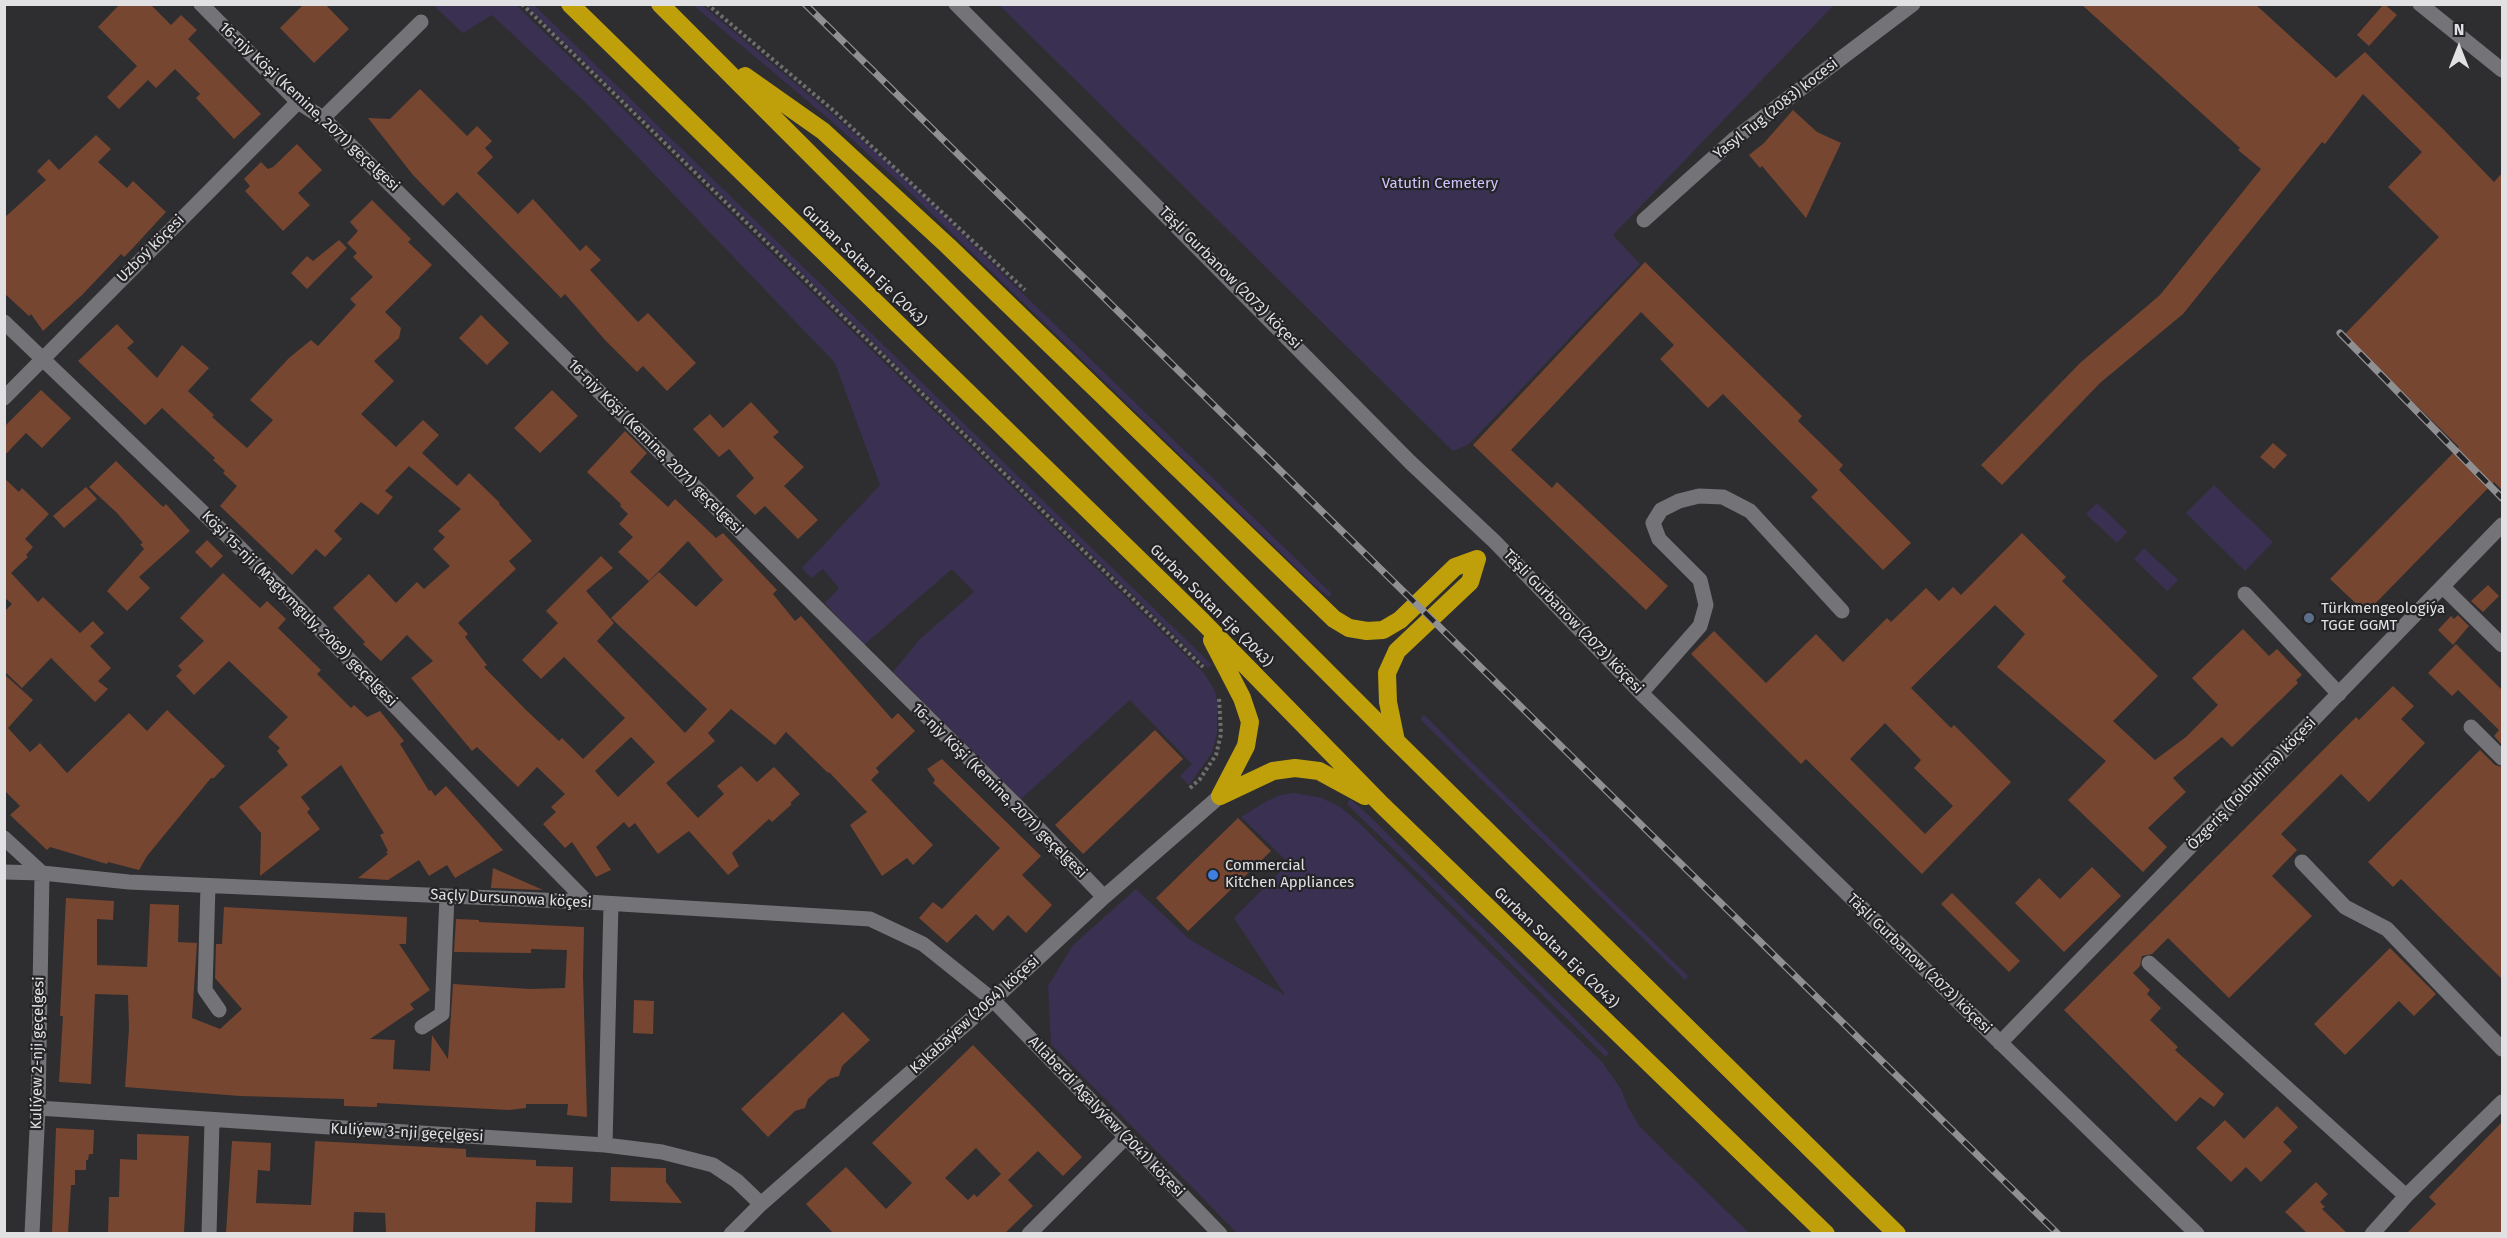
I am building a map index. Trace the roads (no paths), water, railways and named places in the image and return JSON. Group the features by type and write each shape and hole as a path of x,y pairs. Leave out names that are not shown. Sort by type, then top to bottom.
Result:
{"highway":[{"name":"Gurban Soltan Eje (2043)","path":"570,4 1203,622 1382,805 1826,1233"},
{"path":"660,4 1395,741 1897,1233"},
{"path":"705,48 823,131 948,246 1334,619 1350,628 1367,632 1383,630 1401,620 1455,567 1477,559"},
{"path":"1395,741 1388,702 1387,673 1397,651 1470,582 1477,559"},
{"path":"1203,622 1242,698 1250,722 1246,746 1220,796"},
{"path":"1220,796 1274,771 1296,768 1319,771 1382,805"}],"street":[{"name":"16-njy Köşi (Kemine, 2071) geçelgesi","path":"201,4 298,102 323,118 1005,795 1104,897"},
{"name":"Täşli Gurbanow (2073) köçesi","path":"956,4 1410,462 1495,542 1641,693 2197,1233"},
{"name":"Yasyl Tug (2083) kocesi","path":"1644,220 1733,140 1913,4"},
{"path":"2420,4 2502,70"},
{"path":"323,118 421,22"},
{"name":"Uzboý köçesi","path":"4,398 298,102"},
{"name":"Köşi 15-nji (Magtymguly, 2069) geçelgesi","path":"4,322 241,549 587,902"},
{"path":"1641,693 1700,626 1706,605 1700,580 1659,539 1653,523 1661,510 1679,501 1699,496 1723,497 1750,511 1842,611"},
{"name":"Özgeriş (Tolbuhina) köçesi","path":"2000,1043 2502,525"},
{"path":"1477,559 1495,542"},
{"path":"2443,586 2502,645"},
{"path":"2246,594 2339,694"},
{"path":"2471,727 2502,758"},
{"name":"Kakabaýew (2064) köçesi","path":"731,1233 760,1204 993,1000 1104,897 1220,796"},
{"path":"4,838 42,873"},
{"path":"2302,862 2345,907 2387,929 2502,1049"},
{"name":"Saçly Dursunowa köçesi","path":"4,872 42,873 129,882 587,902 870,919 923,944 993,1000"},
{"name":"Kuliýew 2-nji geçelgesi","path":"32,1233 38,1108 42,873"},
{"path":"208,886 206,990 219,1010"},
{"path":"422,1027 442,1014 447,896"},
{"path":"605,1145 611,904"},
{"path":"2149,963 2406,1196"},
{"name":"Allaberdi Agalyýew (2041) köçesi","path":"993,1000 1220,1233"},
{"path":"2372,1233 2406,1196 2502,1102"},
{"name":"Kuliýew 3-nji geçelgesi","path":"38,1108 605,1145 662,1152 713,1166 737,1181 760,1204"},
{"path":"209,1233 212,1121"},
{"path":"1029,1233 1125,1138"}],"railway":[{"path":"805,4 2058,1234"},
{"path":"2340,333 2502,498"}],"place":[{"name":"Türkmengeologiýa TGGE GGMT","path":"2309,618"},
{"name":"Commercial Kitchen Appliances","path":"1213,875"}],"park label":[{"name":"Vatutin Cemetery","path":"1440,184"}]}
